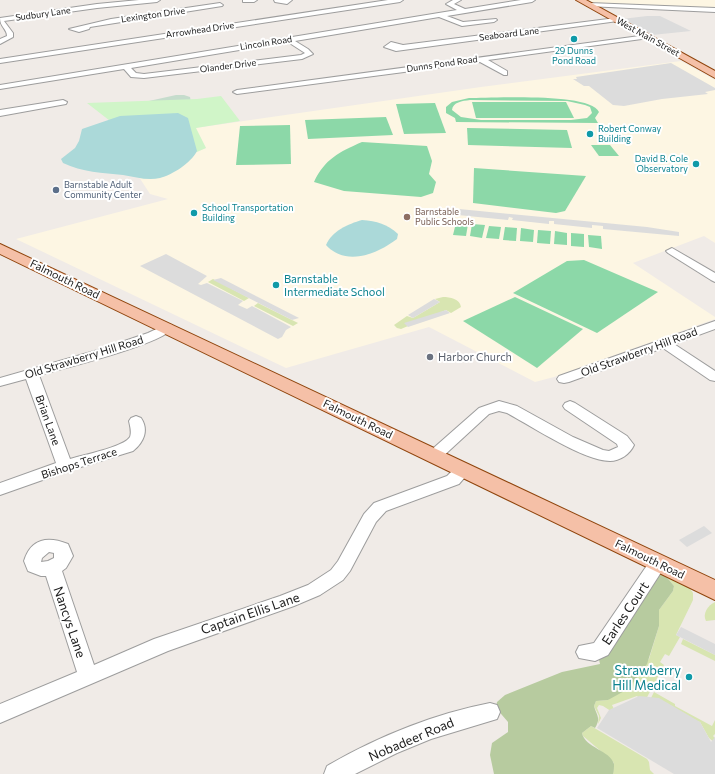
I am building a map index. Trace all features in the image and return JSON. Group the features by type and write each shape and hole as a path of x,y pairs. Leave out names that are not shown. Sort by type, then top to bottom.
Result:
{"main road":[{"name":"West Main Street","path":"580,0 715,75"},
{"name":"Falmouth Road","path":"0,248 715,591"}],"street":[{"name":"Sudbury Lane","path":"0,20 93,7 158,0"},
{"path":"245,1 254,0"},
{"path":"277,0 283,2 288,0"},
{"name":"Arrowhead Drive","path":"0,61 400,0"},
{"path":"458,0 449,4 464,11"},
{"name":"Lincoln Road","path":"0,87 526,0"},
{"path":"180,3 193,13 204,15"},
{"name":"Lexington Drive","path":"86,26 111,21 193,13 220,5"},
{"path":"589,5 715,10"},
{"path":"440,15 462,24 499,20"},
{"path":"0,20 10,33 10,37 0,42"},
{"name":"Seaboard Lane","path":"402,47 616,20"},
{"name":"Dunns Pond Road","path":"237,92 646,37"},
{"name":"Olander Drive","path":"125,66 134,75 144,76 302,57 309,54 306,50 289,40"},
{"path":"480,59 504,74"},
{"path":"0,113 63,102"},
{"path":"672,251 715,278"},
{"name":"Old Strawberry Hill Road","path":"564,379 715,325"},
{"name":"Old Strawberry Hill Road","path":"0,382 146,339 167,328"},
{"path":"664,343 715,377"},
{"name":"Brian Lane","path":"31,373 65,466"},
{"path":"434,456 484,411 499,406 518,411 560,436 594,453 611,456 624,450 626,445 622,440 570,406"},
{"name":"Bishops Terrace","path":"0,489 65,466 128,447 136,440 138,436 139,430 136,421"},
{"name":"Captain Ellis Lane","path":"0,714 176,639 287,601 314,590 337,575 344,566 370,518 380,507 453,480 463,470"},
{"name":"Earles Court","path":"586,652 595,653 601,650 658,563"},
{"name":"Nancys Lane","path":"52,568 88,676"},
{"name":"Nobadeer Road","path":"335,774 367,757 431,728 454,720 490,712"}],"shaded area":[{"path":"589,0 715,0 715,10 594,3"},
{"path":"660,16 691,31 652,35 622,19"},
{"name":"Barnstable Public Schools","path":"681,61 715,80 715,243 704,236 633,263 715,317 715,319 554,377 535,382 429,327 286,368 16,239 168,199 150,194 139,177 206,148 195,128 481,87"},
{"path":"671,63 715,88 715,90 705,92 708,94 662,99 624,106 613,105 589,86 584,86 573,79 577,79 576,77"},
{"path":"459,209 647,227 679,232 679,236 603,229 603,226 592,225 592,228 554,224 554,221 549,221 549,224 512,220 513,218 509,217 508,220 458,215"},
{"path":"166,254 207,276 198,284 201,285 207,283 243,301 238,305 247,309 252,306 291,327 286,330 282,337 278,339 140,266"},
{"path":"221,278 299,318 292,320 213,280"},
{"path":"434,299 440,302 413,318 408,315"},
{"path":"446,310 450,313 408,327 404,323"},
{"path":"704,526 712,533 687,547 679,540"},
{"path":"681,627 715,644 715,655 676,635"},
{"path":"639,696 659,698 700,722 711,742 715,737 715,774 674,774 597,728 609,710"}],"green space":[{"path":"176,95 190,97 191,102 140,103"},
{"path":"221,96 240,121 196,128 206,148 139,177 114,124 87,103 197,99"},
{"path":"518,97 578,101 592,106 599,112 595,118 598,123 456,122 455,118 446,113 446,107 452,102 469,98","holes":["470,100 567,101 590,107 592,113 587,118 571,120 481,120 461,117 452,110 454,105 461,101"]},
{"path":"472,102 566,102 574,118 476,118"},
{"path":"435,103 446,133 404,134 396,104"},
{"path":"386,117 393,135 308,139 305,120"},
{"path":"290,125 291,164 236,165 240,126"},
{"path":"467,128 567,130 572,148 468,145"},
{"path":"362,142 427,146 432,161 429,174 436,182 433,193 421,197 344,191 314,182 323,167 334,157 346,149"},
{"path":"591,145 610,145 619,156 599,156"},
{"path":"474,168 586,176 565,211 556,213 473,203"},
{"path":"456,223 468,224 466,236 453,235"},
{"path":"472,224 485,225 482,238 470,236"},
{"path":"489,226 501,227 499,239 486,238"},
{"path":"505,227 517,228 516,241 503,240"},
{"path":"521,228 534,230 533,242 520,241"},
{"path":"538,230 551,231 550,244 537,243"},
{"path":"555,231 567,233 567,245 554,244"},
{"path":"571,233 584,234 584,247 571,246"},
{"path":"588,235 601,236 602,249 589,247"},
{"path":"584,260 658,292 597,333 513,293 567,261"},
{"path":"213,279 249,298 244,301 208,282"},
{"path":"443,297 457,300 461,307 451,313 446,310 401,329 394,325 407,316 413,318 440,302 435,299"},
{"path":"515,297 583,329 537,368 463,321"},
{"path":"258,303 298,323 293,326 254,306"},
{"path":"658,574 664,574 674,586 673,591 659,610 659,626 647,664 628,689 608,700 596,701 594,706 598,717 597,725 595,728 591,726 582,733 584,738 592,746 612,759 614,764 613,774 494,774 490,755 492,743 508,732 508,722 496,708 497,702 505,695 562,672 600,664 598,655"},
{"path":"664,574 689,587 693,593 693,600 676,635 680,637 669,656 665,654 660,662 664,665 644,703 637,696 612,705 617,715 599,705 597,708 601,718 598,724 599,716 594,706 596,701 608,700 649,659 659,626 659,610 673,591 674,586"},
{"path":"715,602 715,620 706,621 706,610"},
{"path":"683,639 715,655 715,661 681,644"},
{"path":"654,692 675,704 675,706 712,726 715,720 715,734 713,736 715,738 715,743 709,738 700,722 648,704"},
{"path":"591,726 647,759 650,770 654,774 613,774 614,763 583,736 582,733"}],"water":[{"path":"178,113 188,118 197,151 186,164 160,178 146,179 93,172 70,166 63,163 61,159 75,148 79,141 82,129 120,116"},
{"path":"362,220 386,225 398,234 397,239 371,253 352,257 334,252 326,245 336,232"}],"place":[{"name":"29 Dunns Pond Road","path":"574,39"},
{"name":"Robert Conway Building","path":"590,134"},
{"name":"David B. Cole Observatory","path":"696,164"},
{"name":"Barnstable Adult Community Center","path":"56,190"},
{"name":"School Transportation Building","path":"194,213"},
{"name":"Barnstable Public Schools","path":"407,217"},
{"name":"Barnstable Intermediate School","path":"276,285"},
{"name":"Harbor Church","path":"430,357"},
{"name":"Strawberry Hill Medical","path":"689,677"}]}
